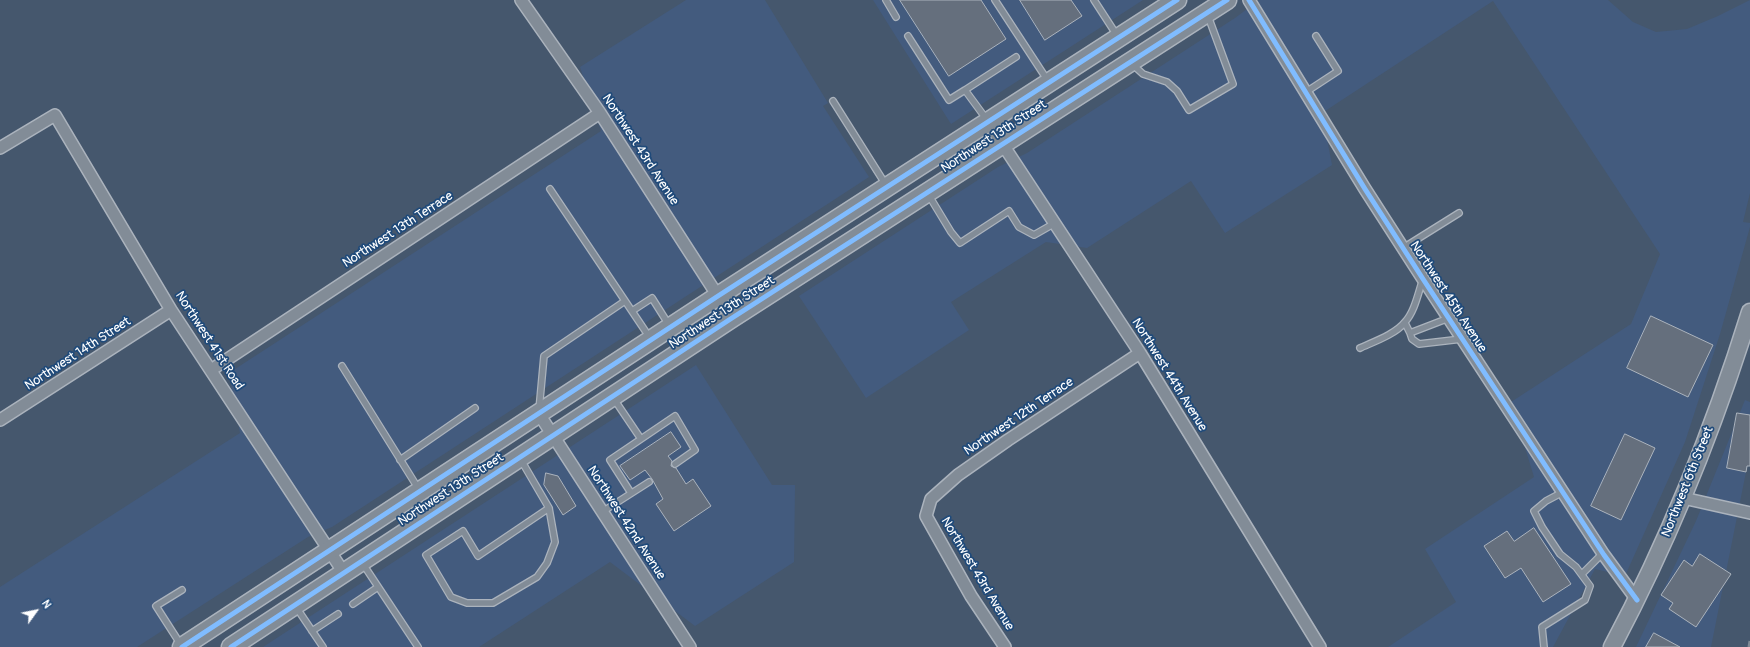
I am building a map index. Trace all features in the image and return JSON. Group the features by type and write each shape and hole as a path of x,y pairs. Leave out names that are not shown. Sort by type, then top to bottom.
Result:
{"main road":[{"name":"Northwest 13th Street","path":"182,647 718,296 1176,0"},
{"name":"Northwest 13th Street","path":"234,646 732,318 1226,0"},
{"name":"Northwest 6th Street","path":"1612,647 1637,600 1683,498 1714,419 1750,312"}],"street":[{"name":"Northwest 43rd Avenue","path":"521,0 600,113 732,318"},
{"name":"Northwest 45th Avenue","path":"1249,0 1423,279 1603,553 1637,600"},
{"name":"Northwest 13th Terrace","path":"211,370 600,113"},
{"name":"Northwest 41st Road","path":"0,148 55,115 171,310 344,573"},
{"name":"Northwest 44th Avenue","path":"988,122 1140,353 1320,647"},
{"name":"Northwest 14th Street","path":"0,420 171,310"},
{"name":"Northwest 12th Terrace","path":"926,516 932,499 958,475 1008,440 1140,353"},
{"name":"Northwest 42nd Avenue","path":"539,414 690,647"},
{"path":"1683,498 1750,513"},
{"name":"Northwest 43rd Avenue","path":"926,516 972,596 1005,647"}],"lane":[{"path":"886,0 896,17"},
{"path":"995,0 1049,82"},
{"path":"1094,0 1118,38"},
{"path":"1130,62 1143,74 1157,77 1167,82 1177,91 1189,110 1234,84 1206,13"},
{"path":"908,36 949,100 1016,57"},
{"path":"1306,92 1338,71 1316,36"},
{"path":"965,90 988,122"},
{"path":"833,101 888,187"},
{"path":"550,189 651,340"},
{"path":"928,192 951,232 960,243 1010,211 1019,227 1034,235 1055,223"},
{"path":"1403,248 1459,213"},
{"path":"1360,348 1382,338 1405,323 1414,306 1423,279"},
{"path":"632,311 652,298 671,327"},
{"path":"539,414 544,356 625,301"},
{"path":"1410,333 1449,318"},
{"path":"1405,323 1412,339 1419,344 1462,339"},
{"path":"342,366 420,491"},
{"path":"613,397 641,439"},
{"path":"400,460 475,408"},
{"path":"631,493 610,460 675,416 695,450 675,464"},
{"path":"520,458 549,508 555,542 547,563 537,577 493,603 467,603 451,597 426,555 463,531 478,556 549,508"},
{"path":"602,512 649,482"},
{"path":"1544,647 1542,627 1585,600 1590,586 1576,567 1560,554 1542,527 1534,511 1546,501 1563,492"},
{"path":"1582,574 1603,553"},
{"path":"361,562 418,647"},
{"path":"353,604 378,587"},
{"path":"182,590 156,606 182,647"},
{"path":"295,605 322,647"},
{"path":"312,631 338,614"}],"shaded area":[{"path":"686,0 765,0 828,103 823,106 869,177 332,527 308,537 137,647 0,647 0,587 240,433 229,373 601,131 580,67"},
{"path":"873,0 1143,0 951,124"},
{"path":"1259,0 1608,0 1633,22 1656,32 1687,29 1750,0 1750,193 1743,222 1750,223 1750,227 1720,334 1685,442 1625,576 1595,569 1553,647 1388,647 1456,602 1425,549 1534,477 1511,402 1631,324 1660,254 1493,1 1322,113 1332,165 1225,233 1191,181 1087,248 1046,242 951,302 969,330 866,398 799,296 998,167 1027,153 1235,18"},
{"path":"696,365 772,485 795,485 794,562 695,626 610,562 479,647 263,647"},
{"path":"1745,400 1750,402 1750,452 1711,647 1636,647 1696,521"}],"building":[{"path":"900,0 981,0 1006,39 949,76"},
{"path":"1020,0 1071,0 1082,16 1045,40"},
{"path":"1651,316 1713,345 1688,397 1627,368"},
{"path":"1737,413 1750,415 1750,466 1747,466 1746,472 1727,468"},
{"path":"671,432 681,447 668,456 672,461 671,466 676,468 686,484 693,479 711,506 674,531 656,504 663,499 652,479 645,470 630,480 620,466"},
{"path":"1625,434 1655,448 1621,520 1591,506"},
{"path":"546,473 558,476 576,506 563,515 544,485"},
{"path":"1534,528 1571,584 1543,602 1521,568 1505,578 1484,546 1507,531 1514,541"},
{"path":"1700,554 1731,574 1696,627 1669,609 1673,603 1661,595 1684,560 1692,566"},
{"path":"1654,633 1680,647 1646,647"}],"railway":[{"path":"1749,647 1750,641"}],"cycle path":[{"path":"182,647 718,296 1177,0"},
{"path":"231,647 732,318 1227,0"},
{"path":"1249,0 1365,189 1423,279 1604,555 1637,600"}]}
